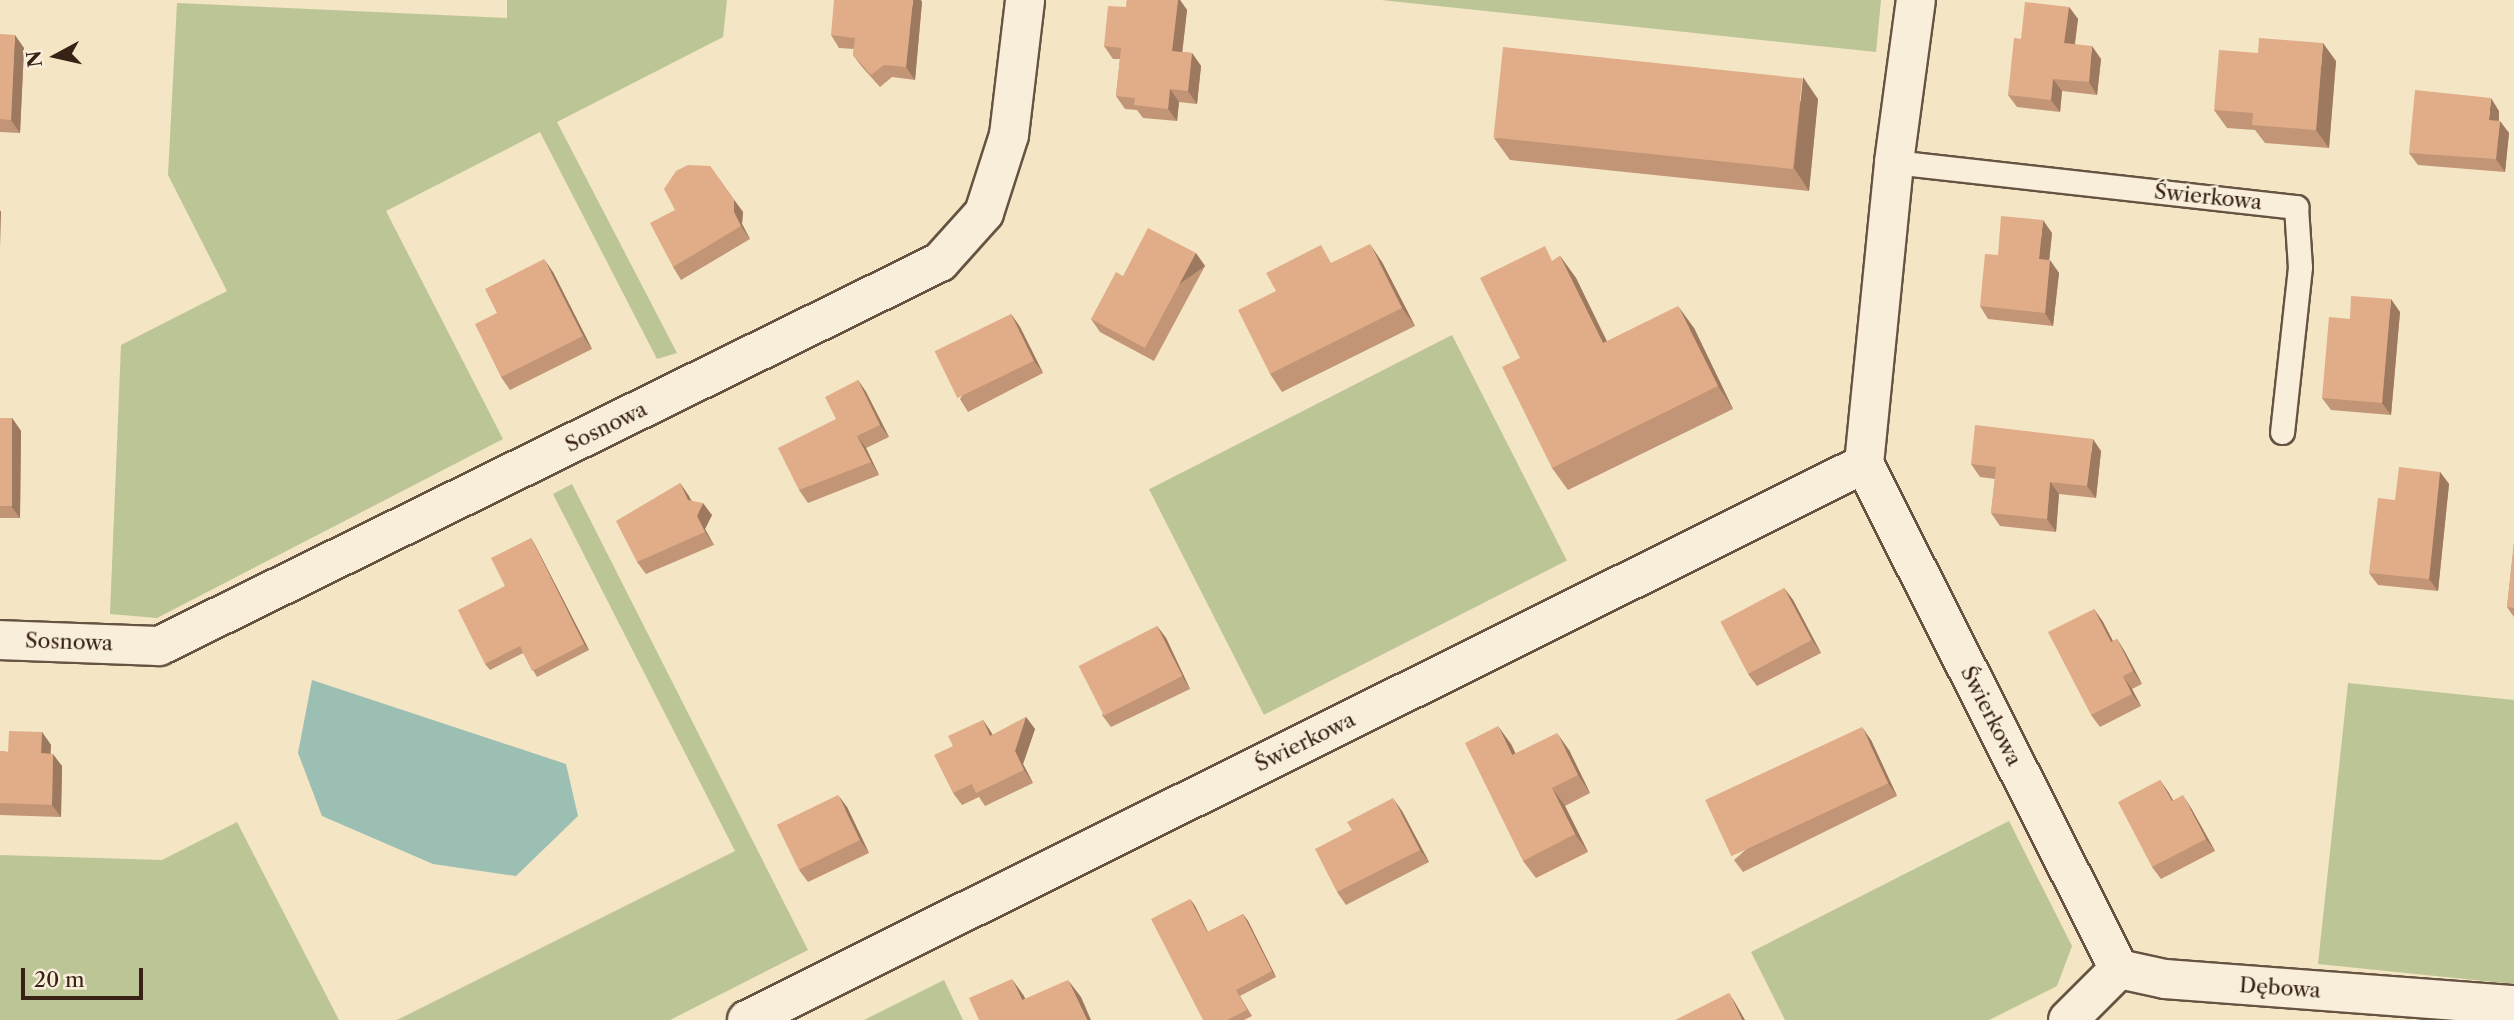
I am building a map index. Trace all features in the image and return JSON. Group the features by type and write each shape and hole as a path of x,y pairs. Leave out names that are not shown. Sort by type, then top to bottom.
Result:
{"street":[{"name":"Sosnowa","path":"0,640 159,646 940,262 984,213 989,200 1009,135 1025,0"},
{"path":"1864,464 1894,162 1916,0"},
{"name":"Świerkowa","path":"747,1020 1864,464 2119,969"},
{"path":"2068,1020 2119,969"},
{"name":"Dębowa","path":"2119,969 2165,979 2514,1005"}],"lane":[{"name":"Świerkowa","path":"1894,162 2296,207 2300,267 2282,432"}],"green space":[{"path":"507,0 727,0 723,37 557,122 677,353 657,359 540,132 386,211 503,439 157,618 110,614 121,345 227,291 168,175 177,3 507,18"},
{"path":"1381,0 1881,0 1876,52"},
{"path":"1452,335 1567,560 1264,715 1149,489"},
{"path":"572,484 808,950 670,1020 397,1020 735,851 553,494"},
{"path":"2348,683 2514,700 2514,984 2318,964"},
{"path":"2009,821 2072,946 2057,986 1989,1020 1785,1020 1751,952"},
{"path":"237,822 339,1020 0,1020 0,855 162,860"},
{"path":"944,980 963,1020 864,1020"}],"water":[{"path":"312,680 566,764 578,816 516,876 433,864 322,816 298,753"}],"building":[{"path":"834,0 913,0 906,67 884,65 871,75 853,55 855,38 831,35"},
{"path":"1127,0 1178,0 1172,51 1192,53 1188,91 1170,89 1168,109 1134,105 1135,98 1116,96 1121,48 1104,46 1108,6 1126,7"},
{"path":"2025,2 2069,7 2064,43 2092,46 2089,82 2053,79 2051,100 2008,95 2014,38 2021,39"},
{"path":"0,34 15,35 11,120 0,119"},
{"path":"2259,38 2323,43 2316,130 2252,125 2253,113 2214,110 2219,50 2258,53"},
{"path":"1503,47 1802,78 1793,169 1493,138"},
{"path":"2415,90 2491,98 2489,120 2500,121 2496,159 2409,153"},
{"path":"688,165 710,166 734,200 734,212 741,226 673,267 650,223 675,210 664,189 676,171"},
{"path":"2001,216 2043,220 2039,259 2050,260 2045,313 1980,306 1985,254 1998,255"},
{"path":"1148,228 1196,253 1145,348 1091,319 1116,272 1123,276"},
{"path":"1370,244 1402,308 1270,374 1238,310 1276,291 1266,273 1321,245 1331,263"},
{"path":"1545,246 1552,261 1560,256 1603,343 1678,306 1718,386 1552,468 1502,367 1520,358 1480,278"},
{"path":"544,259 583,336 501,377 475,324 497,313 485,289"},
{"path":"2351,296 2391,299 2382,403 2322,398 2329,317 2350,319"},
{"path":"1011,314 1034,361 957,398 935,351"},
{"path":"858,380 880,425 857,436 871,462 799,490 778,448 836,419 825,397"},
{"path":"0,418 12,418 12,506 0,506"},
{"path":"1975,425 2093,439 2087,486 2050,482 2047,519 1991,513 1996,467 1971,464"},
{"path":"2399,467 2440,472 2429,579 2369,573 2378,498 2395,500"},
{"path":"680,483 688,500 703,503 697,516 705,532 637,562 616,521"},
{"path":"531,538 584,644 532,671 520,646 485,664 458,610 505,586 491,558"},
{"path":"2514,543 2514,608 2507,607"},
{"path":"1784,588 1812,640 1748,674 1720,622"},
{"path":"2094,609 2111,642 2117,639 2133,671 2123,676 2132,694 2091,715 2048,632"},
{"path":"1157,626 1182,676 1104,716 1079,666"},
{"path":"1026,717 1015,751 1024,770 976,793 972,784 953,793 934,755 953,746 948,736 983,720 990,736"},
{"path":"1498,726 1512,755 1557,733 1578,775 1552,788 1575,834 1523,861 1465,743"},
{"path":"1862,727 1888,783 1731,856 1705,800"},
{"path":"9,731 42,732 41,753 53,754 52,805 0,803 0,751 8,752"},
{"path":"2160,780 2172,801 2183,795 2206,839 2152,867 2118,802"},
{"path":"838,795 860,840 799,870 777,825"},
{"path":"1393,798 1420,850 1337,892 1315,849 1352,830 1347,822"},
{"path":"1190,899 1207,932 1243,914 1272,971 1236,990 1247,1010 1227,1020 1203,1020 1151,919"},
{"path":"1012,979 1022,1000 1068,980 1087,1020 979,1020 969,998"},
{"path":"1729,993 1742,1020 1675,1020"}]}
